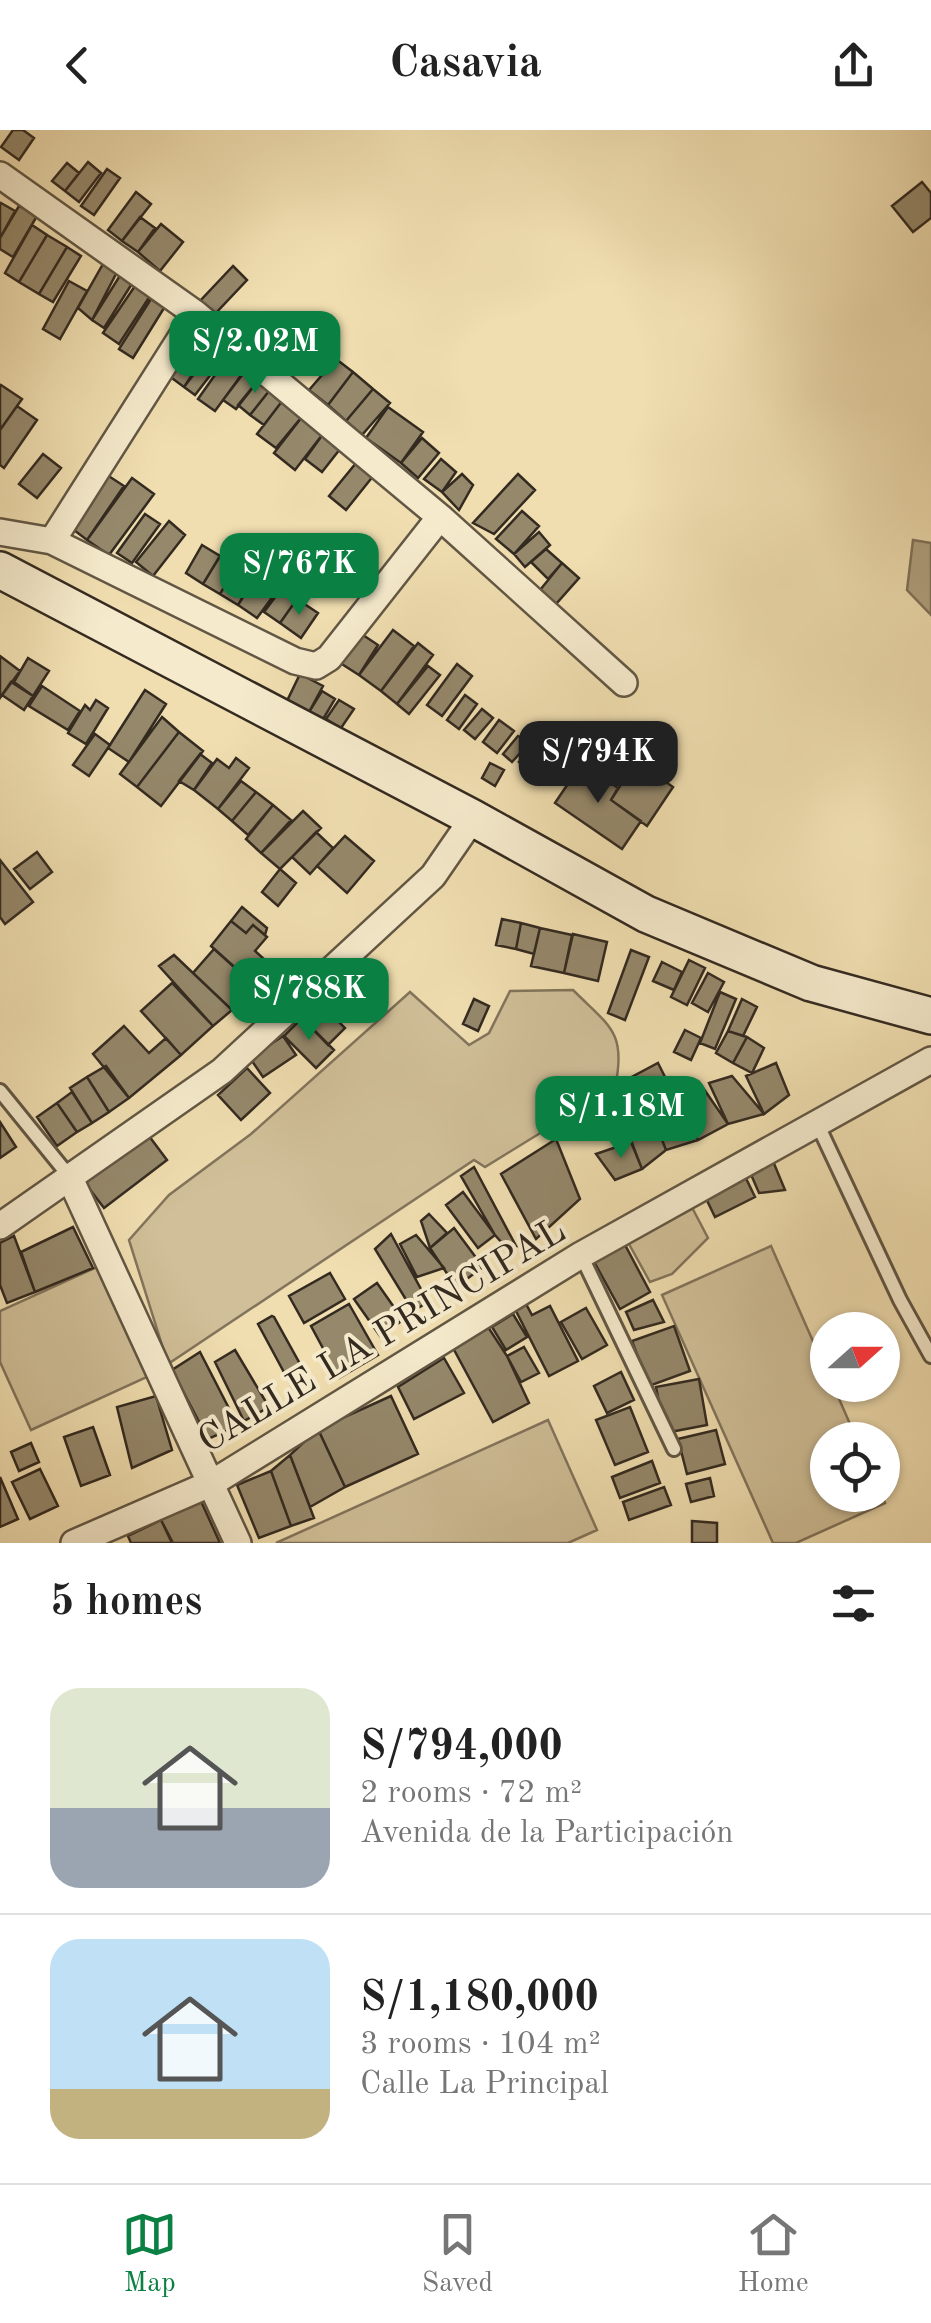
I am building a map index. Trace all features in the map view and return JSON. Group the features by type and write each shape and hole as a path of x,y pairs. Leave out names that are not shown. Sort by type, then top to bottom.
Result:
{"main road":[{"path":"0,570 473,818 646,914 812,983 931,1016"}],"street":[{"path":"0,175 196,314 440,518 624,683"},
{"path":"52,541 196,314"},
{"path":"0,532 52,541 295,660 316,666 329,658 440,518"},
{"path":"0,1226 222,1071 433,876 473,818"},
{"name":"CALLE LA PRINCIPAL","path":"74,1543 212,1482 581,1256 931,1060"},
{"path":"68,1176 238,1543"}],"lane":[{"path":"0,1091 68,1176"},
{"path":"816,1121 900,1300 931,1356"},
{"path":"581,1256 674,1448"}],"shaded area":[{"path":"913,540 931,543 931,615 907,590"},
{"path":"573,990 612,1031 619,1054 615,1087 485,1167 474,1160 168,1364 129,1240 169,1195 251,1134 410,992 469,1045 489,1033 510,991"},
{"path":"686,1196 708,1238 672,1274 650,1282 624,1235"},
{"path":"771,1246 810,1334 810,1402 840,1402 849,1422 810,1422 810,1512 865,1512 796,1543 773,1543 662,1295"},
{"path":"97,1267 147,1377 31,1430 0,1362 0,1311"},
{"path":"548,1420 597,1530 568,1543 276,1543"}],"building":[{"path":"13,130 23,130 34,138 19,160 1,147"},
{"path":"88,162 101,173 79,202 65,191"},
{"path":"67,163 79,173 65,191 52,181"},
{"path":"107,169 120,178 94,215 81,206"},
{"path":"922,182 931,193 931,218 913,232 892,206"},
{"path":"136,192 151,204 122,241 108,230"},
{"path":"0,205 15,211 0,238"},
{"path":"19,206 37,216 13,257 0,249 0,238"},
{"path":"140,217 155,228 138,252 122,241"},
{"path":"161,224 183,242 160,271 138,252"},
{"path":"32,225 47,235 19,282 5,273"},
{"path":"47,235 67,247 39,294 19,282"},
{"path":"67,247 81,256 53,302 39,294"},
{"path":"103,264 117,272 92,320 78,308"},
{"path":"233,266 247,280 214,315 200,301"},
{"path":"121,274 133,282 104,328 92,320"},
{"path":"69,281 87,291 60,339 43,329"},
{"path":"135,286 150,296 119,344 103,333"},
{"path":"151,299 164,308 133,358 119,349"},
{"path":"289,322 318,345 291,378 262,355"},
{"path":"193,332 212,345 184,387 165,373"},
{"path":"211,352 222,360 195,395 184,387"},
{"path":"227,358 245,370 215,411 198,399"},
{"path":"336,359 353,372 328,405 309,390"},
{"path":"249,366 261,377 236,409 223,400"},
{"path":"353,372 373,389 346,421 328,405"},
{"path":"261,377 273,386 250,415 238,405"},
{"path":"273,386 286,396 264,425 250,415"},
{"path":"0,387 22,399 0,430"},
{"path":"373,389 390,403 362,435 346,421"},
{"path":"286,396 305,413 276,448 257,434"},
{"path":"17,406 37,420 4,468 0,465 0,430"},
{"path":"388,407 423,432 401,463 366,438"},
{"path":"305,413 326,430 295,470 274,453"},
{"path":"326,430 344,444 322,472 305,459"},
{"path":"422,438 439,453 418,478 401,463"},
{"path":"43,454 61,468 37,498 19,484"},
{"path":"361,457 378,470 346,510 329,496"},
{"path":"441,459 456,472 442,492 424,479"},
{"path":"104,473 124,486 87,540 70,527"},
{"path":"462,474 473,485 459,510 442,492"},
{"path":"518,474 535,490 494,534 473,523"},
{"path":"132,478 154,494 109,555 87,540"},
{"path":"522,511 539,526 514,554 496,539"},
{"path":"145,514 160,524 132,563 117,553"},
{"path":"169,521 185,535 153,576 136,562"},
{"path":"539,532 550,545 525,567 514,554"},
{"path":"228,543 244,554 220,594 203,584"},
{"path":"202,545 220,556 203,584 186,573"},
{"path":"546,549 562,563 548,579 531,562"},
{"path":"244,554 262,565 238,605 220,594"},
{"path":"268,558 290,573 257,618 238,605"},
{"path":"562,563 579,578 556,604 540,590"},
{"path":"282,588 297,599 280,623 264,612"},
{"path":"297,599 318,613 301,638 280,623"},
{"path":"393,630 414,646 381,691 359,675"},
{"path":"357,631 378,645 359,675 337,661"},
{"path":"418,643 433,655 397,704 381,691"},
{"path":"0,656 20,671 0,698"},
{"path":"28,658 49,671 33,696 14,682"},
{"path":"457,664 472,676 442,716 427,705"},
{"path":"428,666 440,675 409,714 397,704"},
{"path":"300,674 323,686 309,712 287,701"},
{"path":"11,682 33,696 24,710 2,695"},
{"path":"42,686 80,711 68,730 29,706"},
{"path":"145,690 166,704 129,762 108,748"},
{"path":"322,691 335,699 322,721 309,712"},
{"path":"465,695 477,704 459,729 447,720"},
{"path":"96,700 108,708 86,744 68,733 85,705 90,710"},
{"path":"339,700 354,709 341,728 326,719"},
{"path":"482,709 493,718 475,739 464,730"},
{"path":"162,717 179,732 137,787 120,774"},
{"path":"499,720 514,731 497,753 483,742"},
{"path":"179,732 203,751 161,806 137,787"},
{"path":"95,734 110,745 89,776 73,765"},
{"path":"518,736 530,742 512,762 503,754"},
{"path":"535,745 545,755 530,771 519,762"},
{"path":"200,754 212,763 194,790 179,781"},
{"path":"236,758 249,768 218,809 194,790 217,759 229,768"},
{"path":"636,761 673,787 647,826 611,800"},
{"path":"490,763 504,770 495,786 482,778"},
{"path":"582,763 618,788 611,800 641,821 622,849 555,803"},
{"path":"241,781 256,792 232,821 218,809"},
{"path":"256,792 273,805 248,835 232,821"},
{"path":"273,805 291,820 261,853 246,839"},
{"path":"303,811 321,828 280,869 261,853"},
{"path":"316,832 333,848 310,874 292,857"},
{"path":"345,836 374,861 347,893 317,866"},
{"path":"37,852 52,872 30,889 14,869"},
{"path":"0,860 33,902 5,924 0,917"},
{"path":"280,869 296,883 278,906 262,892"},
{"path":"242,907 267,928 265,935 253,925 246,933 231,921"},
{"path":"502,919 521,923 516,949 496,945"},
{"path":"231,921 246,933 253,925 267,937 255,951 275,969 258,988 211,946"},
{"path":"521,923 540,928 534,954 516,949"},
{"path":"540,928 572,935 564,973 531,966"},
{"path":"573,934 607,942 598,981 564,973"},
{"path":"214,949 254,985 232,1010 193,973"},
{"path":"631,950 649,957 625,1020 608,1013"},
{"path":"174,955 232,1010 213,1026 159,966"},
{"path":"689,960 705,968 687,1005 671,997"},
{"path":"662,962 682,972 674,990 653,981"},
{"path":"708,973 724,982 708,1012 692,1003"},
{"path":"172,983 213,1026 181,1055 141,1011"},
{"path":"720,992 736,999 715,1049 700,1043"},
{"path":"474,999 489,1006 478,1031 463,1024"},
{"path":"742,999 757,1007 743,1036 728,1031"},
{"path":"318,1001 345,1028 328,1045 302,1018"},
{"path":"302,1018 334,1050 316,1068 284,1036"},
{"path":"124,1026 149,1053 166,1038 181,1055 129,1098 93,1054"},
{"path":"685,1030 701,1038 691,1060 674,1052"},
{"path":"728,1031 747,1037 733,1063 716,1053"},
{"path":"283,1036 296,1055 263,1077 250,1058"},
{"path":"747,1037 764,1048 752,1073 733,1063"},
{"path":"658,1063 674,1095 643,1111 626,1080"},
{"path":"776,1063 789,1095 764,1114 746,1076"},
{"path":"106,1066 129,1098 109,1112 87,1077"},
{"path":"247,1068 270,1093 241,1120 218,1095"},
{"path":"732,1076 764,1114 728,1124 709,1083"},
{"path":"87,1077 109,1112 92,1123 70,1088"},
{"path":"699,1082 728,1124 698,1140 677,1101"},
{"path":"72,1092 92,1123 77,1132 57,1103"},
{"path":"677,1101 698,1140 666,1150 652,1114"},
{"path":"57,1103 77,1132 57,1146 37,1117"},
{"path":"652,1114 666,1150 642,1169 625,1125"},
{"path":"0,1122 16,1147 0,1158"},
{"path":"149,1136 167,1160 104,1208 85,1183"},
{"path":"556,1139 580,1199 536,1239 501,1174"},
{"path":"631,1142 642,1169 615,1180 596,1154"},
{"path":"770,1154 785,1190 759,1193 746,1163"},
{"path":"474,1167 516,1246 503,1244 495,1235 461,1176"},
{"path":"741,1168 755,1197 715,1217 701,1188"},
{"path":"463,1192 495,1235 478,1248 446,1205"},
{"path":"429,1214 447,1233 430,1248 421,1221"},
{"path":"73,1227 93,1268 35,1292 21,1252"},
{"path":"454,1228 483,1267 456,1287 430,1248"},
{"path":"391,1234 428,1302 413,1311 375,1249"},
{"path":"416,1235 444,1268 417,1277 400,1244"},
{"path":"14,1236 35,1292 7,1303 0,1285 0,1243"},
{"path":"623,1241 650,1292 620,1309 592,1258"},
{"path":"330,1273 345,1299 304,1323 289,1296"},
{"path":"377,1283 403,1320 380,1336 354,1299"},
{"path":"653,1300 664,1322 634,1330 626,1312"},
{"path":"525,1302 532,1315 550,1306 578,1361 549,1376 516,1311"},
{"path":"349,1304 378,1355 339,1378 311,1326"},
{"path":"586,1308 607,1345 582,1359 561,1322"},
{"path":"513,1314 527,1337 506,1350 492,1327"},
{"path":"272,1316 310,1382 293,1389 258,1324"},
{"path":"674,1326 690,1371 649,1386 632,1341"},
{"path":"488,1327 529,1403 493,1422 452,1346"},
{"path":"524,1347 539,1373 521,1382 507,1356"},
{"path":"235,1350 269,1407 244,1421 215,1362"},
{"path":"200,1352 238,1426 208,1439 172,1370"},
{"path":"444,1358 464,1393 414,1419 398,1387"},
{"path":"621,1372 634,1400 607,1413 594,1386"},
{"path":"699,1379 707,1425 665,1433 656,1387"},
{"path":"156,1396 172,1450 132,1468 117,1407"},
{"path":"391,1396 418,1454 345,1487 318,1429"},
{"path":"630,1407 648,1452 615,1465 596,1420"},
{"path":"93,1427 110,1475 81,1486 64,1437"},
{"path":"318,1429 345,1487 310,1507 290,1455"},
{"path":"716,1430 725,1464 687,1474 678,1439"},
{"path":"31,1443 39,1462 19,1471 11,1452"},
{"path":"290,1455 314,1518 291,1526 271,1471"},
{"path":"652,1461 660,1483 620,1498 612,1477"},
{"path":"40,1469 58,1506 30,1519 12,1482"},
{"path":"271,1471 291,1526 259,1538 237,1485"},
{"path":"0,1477 18,1519 0,1527"},
{"path":"710,1478 714,1496 691,1502 686,1484"},
{"path":"664,1487 671,1505 629,1520 623,1502"},
{"path":"200,1499 220,1543 173,1543 161,1520"},
{"path":"161,1520 172,1543 131,1543 128,1536"},
{"path":"692,1521 717,1523 717,1543 692,1543"}]}
